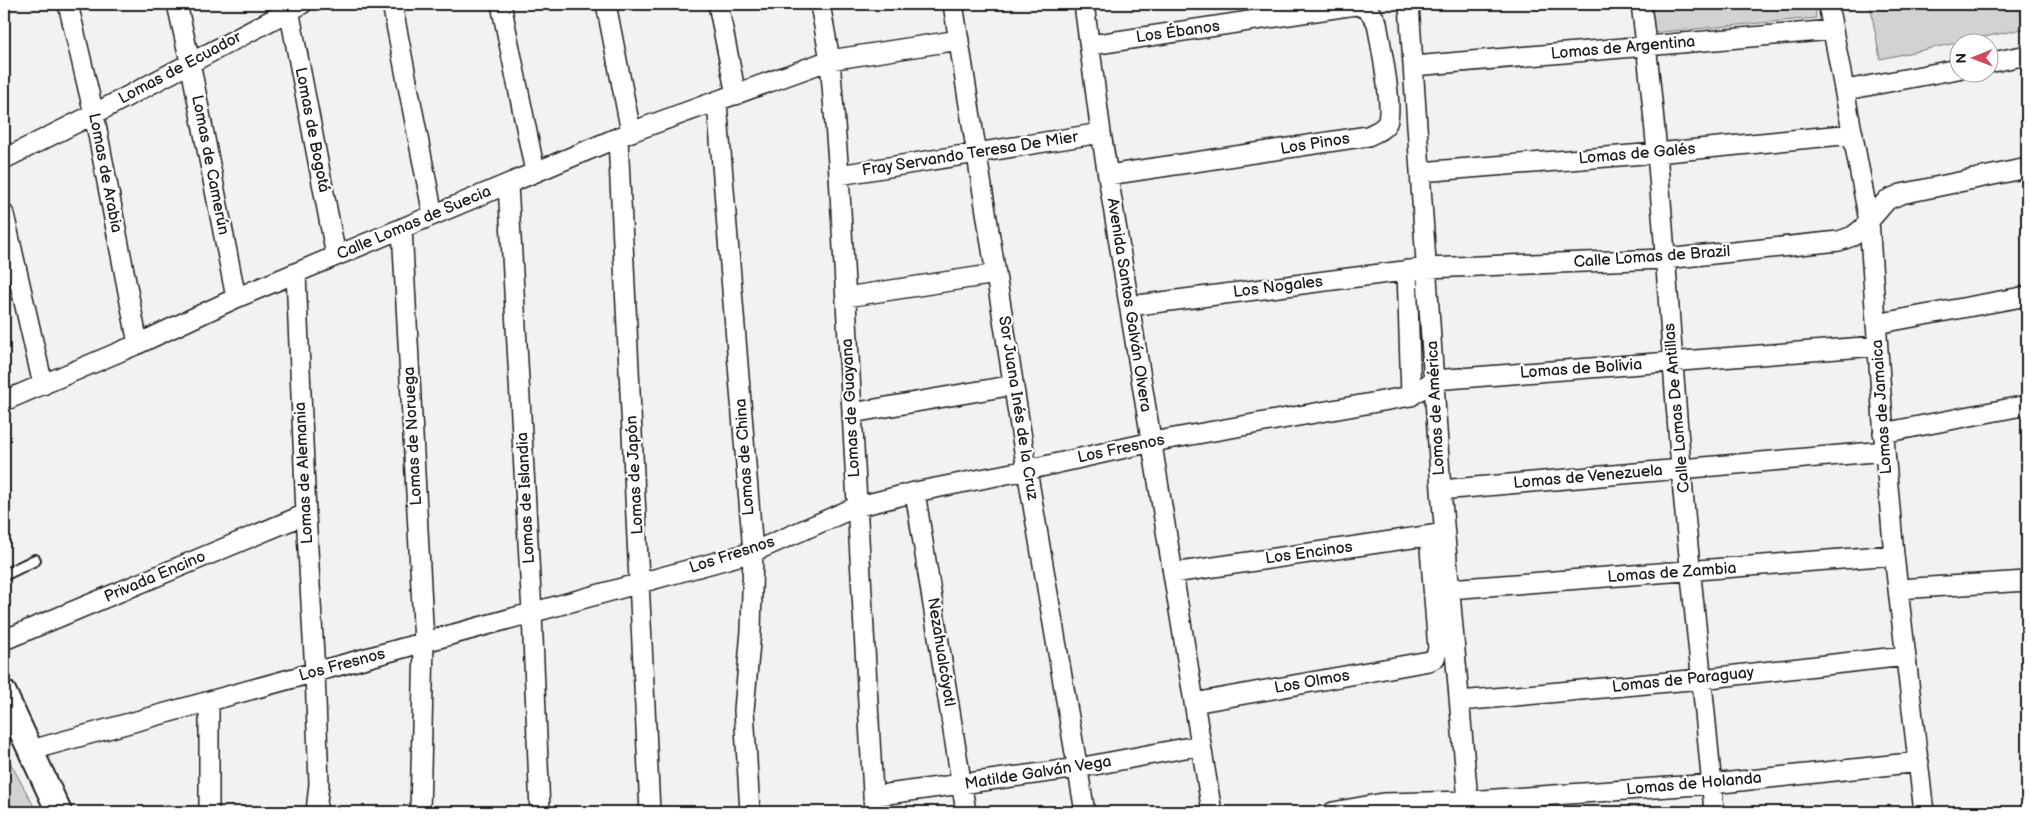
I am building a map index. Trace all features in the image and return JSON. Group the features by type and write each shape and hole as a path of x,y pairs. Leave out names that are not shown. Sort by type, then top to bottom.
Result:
{"street":[{"name":"Lomas de Arabia","path":"68,4 94,114 138,344"},
{"name":"Lomas de Camerún","path":"177,4 236,298"},
{"path":"392,4 432,216"},
{"path":"501,4 535,172"},
{"name":"Lomas de Japón","path":"606,4 624,135 650,812"},
{"path":"718,4 736,95"},
{"name":"Lomas de Guayana","path":"820,4 830,60 839,175 856,508 874,804"},
{"name":"Sor Juana Inés de la Cruz","path":"953,4 1027,470 1084,812"},
{"name":"Avenida Santos Galván Olvera","path":"1084,4 1091,45 1101,133 1212,812"},
{"name":"Lomas de América","path":"1410,4 1441,490 1437,534 1449,589 1468,807"},
{"name":"Calle Lomas De Antillas","path":"1641,4 1656,153 1681,469 1714,812"},
{"name":"Lomas de Jamaica","path":"1828,4 1846,90 1869,221 1884,442 1894,555 1924,812"},
{"name":"Los Ébanos","path":"1091,45 1355,5"},
{"name":"Los Pinos","path":"1108,175 1368,136 1382,130 1387,124 1389,108 1377,23 1363,6 1355,5"},
{"name":"Lomas de Ecuador","path":"4,159 94,114 294,6"},
{"name":"Lomas de Bogotá","path":"294,6 336,256"},
{"name":"Lomas de Argentina","path":"1414,66 1832,30"},
{"name":"Calle Lomas de Suecia","path":"4,401 138,344 236,298 624,135 830,60 959,40"},
{"path":"1998,61 2027,55"},
{"path":"1846,90 1948,71"},
{"name":"Lomas de China","path":"717,102 753,552 751,631 744,710 750,812"},
{"name":"Fray Servando Teresa De Mier","path":"839,175 1101,133"},
{"name":"Lomas de Galés","path":"1420,172 1656,153 1853,134"},
{"name":"Calle Lomas de Brazil","path":"1427,268 1665,259 1838,241 1853,236 1887,200 1901,194 2027,168"},
{"name":"Lomas de Islandia","path":"508,184 532,613 540,812"},
{"path":"4,214 43,385"},
{"name":"Lomas de Noruega","path":"402,228 424,643 420,812"},
{"name":"Los Nogales","path":"1130,306 1427,268"},
{"path":"1407,270 1411,396"},
{"name":"Lomas de Alemania","path":"296,273 315,673 319,784 316,812"},
{"path":"846,297 996,274"},
{"path":"1876,324 2027,296"},
{"name":"Lomas de Bolivia","path":"1434,380 1877,346"},
{"name":"Los Fresnos","path":"31,750 753,552 856,508 915,492 1027,470 1152,442 1411,396 1434,380"},
{"path":"852,413 1014,385"},
{"name":"Lomas de Venezuela","path":"1441,490 1681,469 1884,442 2027,405"},
{"name":"Nezahualcóyotl","path":"915,492 966,812"},
{"name":"Privada Encino","path":"4,640 306,514"},
{"name":"Los Encinos","path":"1173,573 1437,534"},
{"name":"Los Olmos","path":"1194,703 1429,662 1435,658 1438,649 1437,534"},
{"name":"Lomas de Zambia","path":"1449,589 1894,555"},
{"path":"1898,590 2027,581"},
{"name":"Lomas de Paraguay","path":"1460,701 1701,679 1905,656"},
{"path":"4,693 58,812"},
{"path":"209,702 209,806"},
{"name":"Matilde Galván Vega","path":"874,804 962,785 1078,768 1201,745"},
{"name":"Lomas de Holanda","path":"1333,812 1384,803 1468,807 1919,762"}],"lane":[{"path":"4,575 35,560"}],"shaded area":[{"path":"1647,4 1815,4 1816,18 1651,33"},
{"path":"1870,4 2027,4 2027,28 1998,34 1998,32 1948,32 1948,45 1880,59"},
{"path":"4,751 37,812 4,812"}]}
